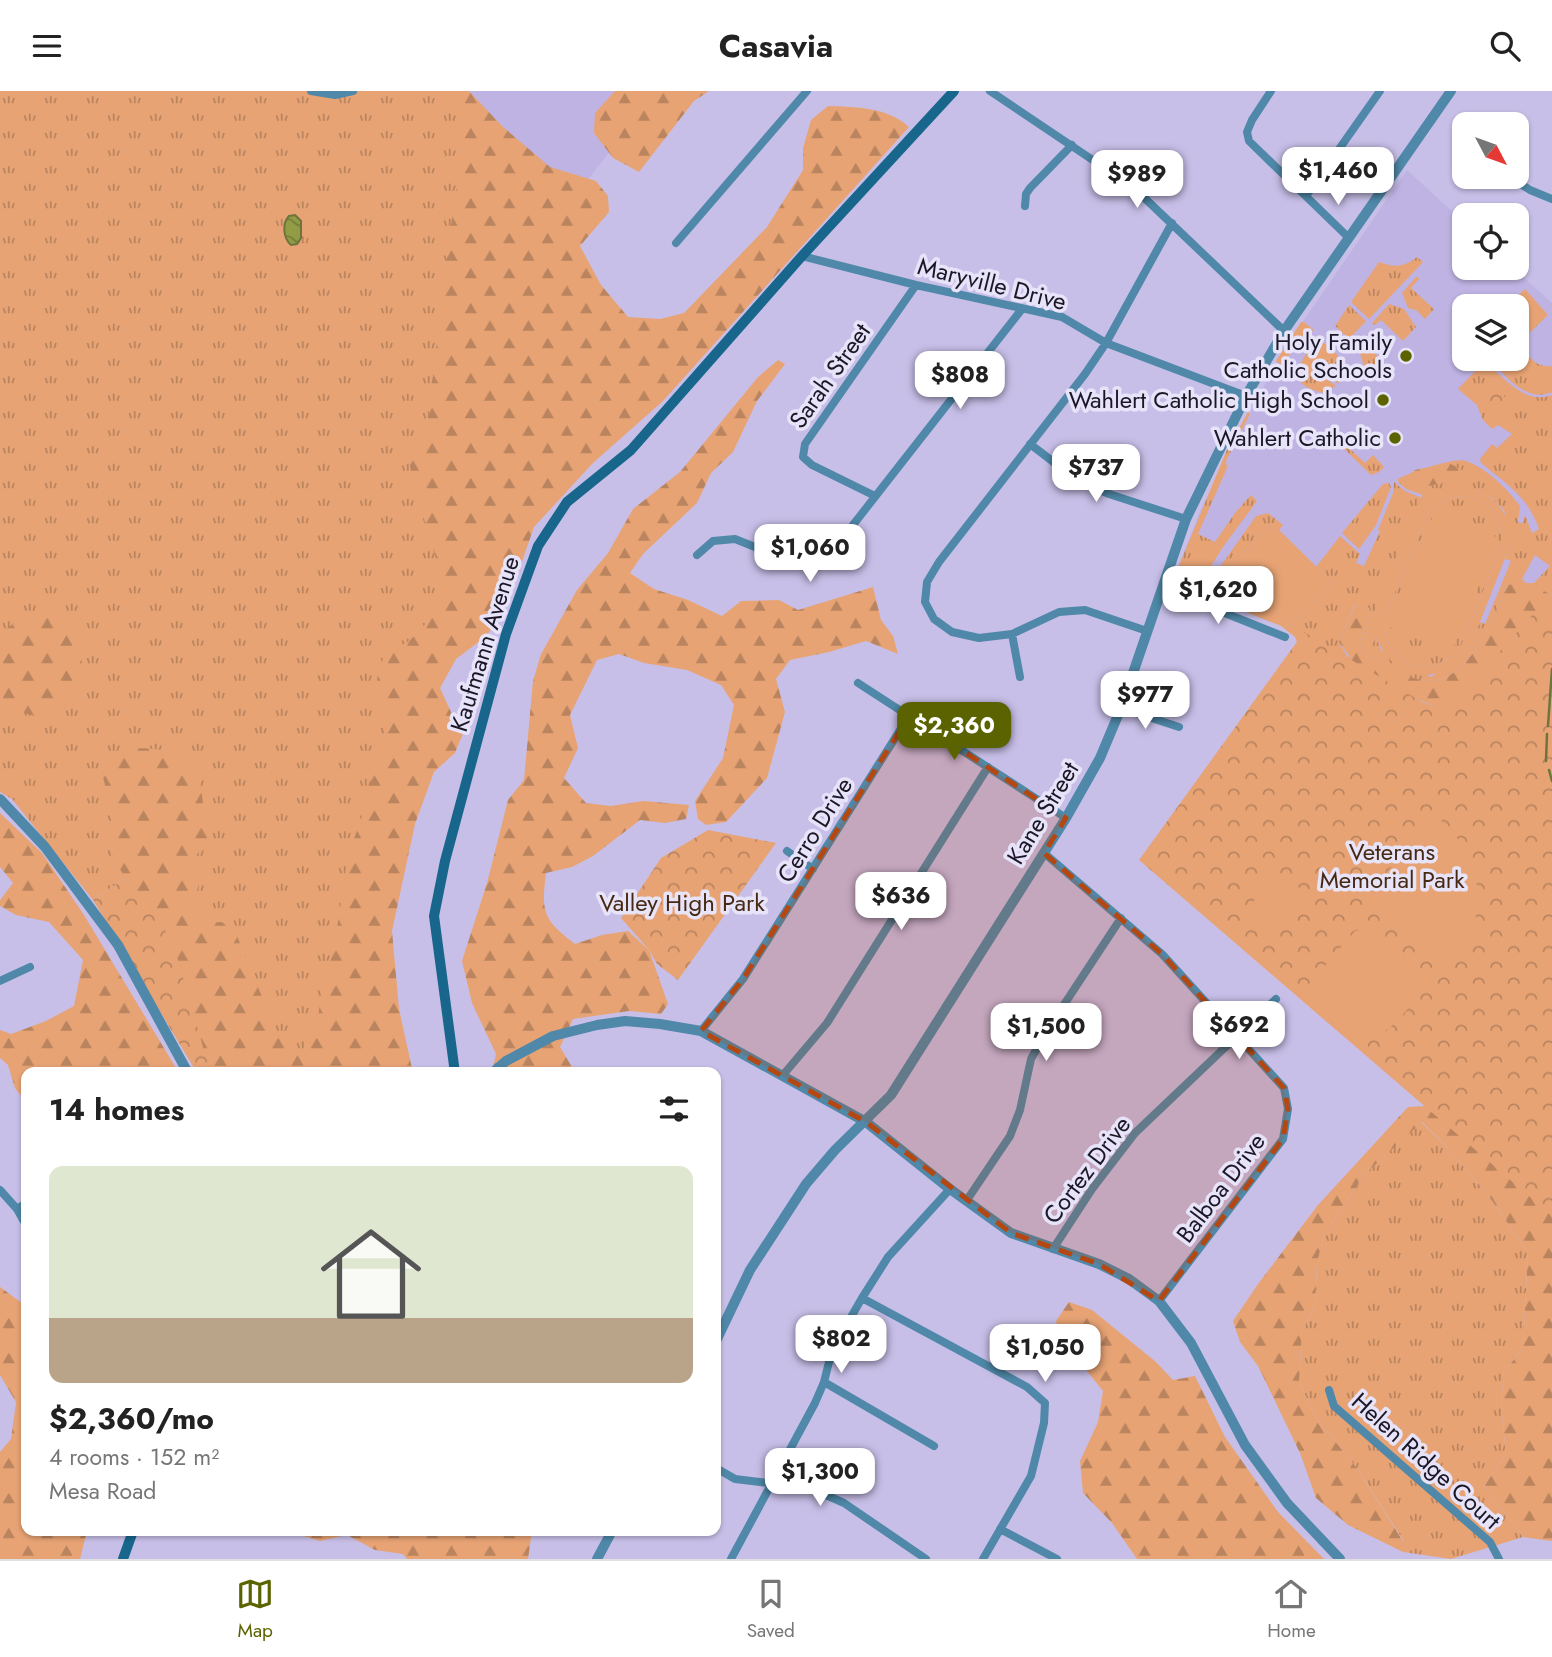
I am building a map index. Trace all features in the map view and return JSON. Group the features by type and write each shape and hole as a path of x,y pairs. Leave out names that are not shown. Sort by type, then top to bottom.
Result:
{"main road":[{"name":"Kaufmann Avenue","path":"454,1067 434,916 445,860 506,634 538,546 567,502 631,450 802,256 954,91"},
{"path":"123,1559 131,1536"}],"street":[{"path":"311,91 335,95 352,91"},
{"path":"676,243 807,91"},
{"path":"990,91 1133,187 1284,331"},
{"path":"1271,91 1247,132 1250,141 1349,238"},
{"path":"1306,196 1380,91"},
{"name":"Kane Street","path":"721,1331 750,1270 806,1184 835,1150 891,1095 1066,818 1100,758 1121,708 1186,520 1245,396 1284,331 1451,91"},
{"path":"1025,206 1026,194 1030,188 1072,145"},
{"path":"1528,189 1552,199"},
{"path":"1147,631 1085,610 1059,612 1012,634 979,638 952,632 934,619 925,602 926,582 1085,374 1106,343 1172,223"},
{"name":"Maryville Drive","path":"802,256 916,285 1062,317 1106,343 1245,396"},
{"name":"Sarah Street","path":"875,496 812,465 803,457 805,444 916,285"},
{"path":"697,555 713,541 735,539 812,570 824,562 1021,309"},
{"path":"1030,444 1077,480 1109,494 1186,520"},
{"path":"1162,588 1285,637"},
{"path":"1012,634 1020,677"},
{"path":"858,683 1066,818"},
{"path":"1121,708 1179,727"},
{"name":"Cerro Drive","path":"701,1031 743,979 909,716"},
{"path":"783,1075 827,1023 988,767"},
{"path":"0,800 45,846 118,945 185,1067"},
{"path":"787,851 813,869"},
{"name":"Balboa Drive","path":"1044,853 1162,954 1284,1088 1288,1109 1283,1139 1159,1301"},
{"path":"967,1200 1010,1136 1020,1110 1031,1059 1121,918"},
{"path":"0,981 30,967"},
{"name":"Cortez Drive","path":"1053,1249 1092,1189 1135,1133 1276,999"},
{"path":"499,1067 553,1036 597,1025 625,1021 701,1031 866,1122 950,1189 1011,1233 1099,1263 1129,1279 1159,1301 1191,1343 1245,1445 1287,1503 1340,1559"},
{"path":"731,1559 815,1403 824,1382 832,1350 862,1298 888,1257 950,1189"},
{"path":"0,1190 21,1216"},
{"path":"17,1209 21,1206"},
{"path":"862,1298 1027,1387 1045,1403 1044,1423 1031,1476 983,1559"},
{"path":"824,1382 934,1446"},
{"name":"Helen Ridge Court","path":"1329,1390 1334,1406 1490,1542 1499,1559"},
{"path":"721,1471 735,1479 810,1488 844,1503 926,1559"},
{"path":"1000,1529 1057,1559"},
{"path":"597,1559 609,1536"}],"highlighted area":[{"path":"909,716 1066,818 1044,853 1162,954 1284,1088 1288,1109 1283,1139 1159,1301 1099,1264 1011,1233 866,1122 701,1031 743,979"}],"shaded area":[{"path":"462,91 658,91 567,206"},
{"name":"Wahlert Catholic","path":"1407,170 1452,211 1452,280 1526,280 1552,303 1552,614 1444,715 1290,627 1173,580 1201,509 1280,355"}],"green space":[{"path":"0,91 462,91 567,206 407,753 384,964 407,1067 208,1067 172,940 127,877 93,900 12,799 0,792"},
{"path":"437,91 469,91 502,126 550,167 596,181 608,196 609,212 580,246 601,285 628,317 660,319 684,313 767,227 803,170 803,148 811,120 828,106 881,112 901,120 909,127 663,401 593,463 534,527 503,616 484,638 456,659 440,688 464,731 455,753 434,772 415,824 392,931 399,1009 412,1067 208,1067 153,923 118,866 108,844 112,813 103,777 130,748 157,749 176,754 197,770 208,842 189,863 199,883 193,906 208,923 222,922 237,936 278,1036 292,1051 302,1051 317,1027 320,1001 335,942 348,854 360,823 372,776 384,754 386,728 376,699 378,669 387,652 407,642 423,627 445,589 408,457 428,420 447,252 461,159 460,126 454,109"},
{"path":"615,91 709,91 694,101 639,172 613,158 594,133 595,113"},
{"path":"1417,257 1423,262 1369,319 1351,302 1379,262 1399,265"},
{"path":"1417,276 1419,279 1411,288 1434,309 1425,319 1416,310 1408,308 1402,293"},
{"path":"1525,289 1548,315 1529,333 1529,294 1520,294"},
{"path":"1389,304 1404,309 1416,327 1403,341 1381,320 1375,325 1372,323"},
{"path":"1349,305 1366,321 1349,339 1335,326"},
{"path":"1301,322 1314,330 1311,332 1308,328 1285,361 1290,369 1288,370 1276,361"},
{"path":"1360,336 1384,362 1379,367 1365,370 1359,350 1353,343"},
{"path":"1318,340 1335,352 1342,364 1338,384 1325,367 1318,367 1316,370 1317,376 1324,377 1336,386 1323,393 1302,383 1297,370 1313,341"},
{"path":"1529,356 1542,365 1552,366 1552,392 1537,395 1529,393 1501,371 1529,371"},
{"path":"778,360 785,364 757,401 733,452 711,473 697,503 643,554 630,573 654,589 688,600 722,616 741,601 779,600 798,610 873,587 881,620 893,636 898,654 866,641 790,660 776,679 785,712 767,778 726,822 706,825 698,819 695,801 723,758 734,705 721,685 687,670 644,663 619,654 597,660 570,715 578,748 564,778 586,803 611,806 643,801 689,805 686,819 665,823 640,820 593,856 572,867 546,873 545,906 550,921 575,944 602,935 628,931 649,950 668,1004 661,1014 629,1011 573,1019 560,1047 572,1067 493,1067 496,1054 472,1003 462,961 487,883 508,800 524,780 533,681 541,654 577,590 608,553 633,509 680,472 758,377"},
{"path":"1475,371 1495,371 1527,395 1552,395 1552,598 1548,593 1507,585 1479,645 1469,659 1444,678 1421,680 1404,675 1364,655 1359,643 1371,610 1355,604 1339,642 1347,656 1422,702 1438,707 1429,712 1299,647 1295,637 1281,626 1206,596 1215,574 1256,516 1268,513 1283,525 1279,530 1271,524 1229,568 1290,627 1333,583 1316,567 1340,536 1360,554 1356,563 1364,566 1380,531 1378,530 1393,493 1394,482 1405,491 1422,498 1362,644 1376,637 1381,650 1431,677 1469,650 1480,622 1485,624 1511,561 1505,559 1511,543 1504,510 1492,498 1478,491 1433,496 1427,486 1423,495 1406,489 1398,479 1443,463 1466,461 1489,474 1515,499 1520,506 1518,522 1522,524 1525,515 1532,533 1539,529 1522,499 1481,463 1480,459 1492,444 1497,448 1512,434 1498,425 1492,429 1483,420 1477,405 1458,389","holes":["1535,555 1550,566 1534,583 1526,583 1522,579"]},
{"path":"1497,389 1513,405 1498,419 1482,402"},
{"path":"1248,412 1250,414 1226,461 1227,468 1198,534 1215,542 1251,495 1257,501 1196,590 1173,580 1226,452"},
{"path":"1337,437 1365,463 1373,455 1384,467 1371,475 1335,440"},
{"path":"1449,463 1462,470 1459,480 1412,489 1406,477 1415,470"},
{"path":"1389,483 1391,487 1376,525 1359,549 1342,533 1383,484"},
{"path":"1426,486 1435,489 1434,495 1463,489 1488,495 1497,503 1509,527 1511,543 1469,650 1444,670 1431,675 1418,675 1406,672 1394,664 1384,653 1376,637 1371,648 1362,644","holes":["1461,496 1488,505 1493,511 1500,526 1501,546 1461,646 1435,665 1408,663 1398,656 1390,645 1386,630 1386,613 1427,515 1446,500"]},
{"path":"1461,496 1481,501 1493,511 1500,526 1501,546 1461,646 1435,665 1408,663 1398,656 1390,645 1386,630 1386,613 1427,515 1442,502"},
{"path":"1435,511 1499,538 1451,653 1387,626"},
{"path":"1272,523 1333,583 1290,627 1229,568"},
{"path":"1526,583 1548,593 1552,598 1552,1541 1523,1537 1484,1486 1506,1454 1501,1405 1504,1372 1523,1348 1528,1252 1488,1195 1422,1122 1364,1175 1324,1235 1317,1263 1315,1307 1302,1331 1299,1382 1316,1418 1356,1467 1403,1541 1403,1552 1348,1525 1316,1498 1300,1453 1258,1366 1240,1342 1233,1321 1318,1205 1408,1107 1426,1106 1429,712 1437,707 1366,679 1339,642 1356,603 1365,604 1371,610 1359,643 1364,655 1412,678 1429,681 1444,678 1469,659 1479,645 1507,585"},
{"name":"Veterans Memorial Park","path":"1541,605 1552,614 1552,1216 1139,860 1304,632 1444,715"},
{"path":"42,607 61,613 78,633 82,663 77,686 63,711 36,716 0,707 0,634"},
{"path":"0,813 42,853 84,915 175,1067 21,1067 21,1096 15,1088 8,1065 0,1058 0,1030 11,1034 46,1021 74,1006 83,960 49,922 16,915 0,906 0,900 13,883 0,867"},
{"path":"1436,816 1453,833 1466,852 1478,892 1477,913 1471,933 1462,953 1448,973 1367,903 1366,896"},
{"name":"Valley High Park","path":"708,830 776,843 678,980 657,964 649,950 621,918 661,858"},
{"path":"1264,865 1294,882 1304,898 1290,915 1270,930 1259,915 1254,898 1256,882"},
{"path":"127,877 172,940 209,1067 193,1067 93,900"},
{"path":"1355,931 1361,931 1426,986 1389,1028 1377,1036 1364,1038 1340,1031 1299,996"},
{"path":"1421,1122 1448,1148 1488,1195 1528,1252 1523,1348 1504,1372 1501,1405 1506,1454 1484,1486 1523,1537 1451,1559 1403,1552 1403,1540 1356,1467 1316,1418 1299,1382 1302,1331 1315,1307 1317,1263 1324,1235 1364,1175"},
{"path":"0,1287 21,1302 21,1536 86,1536 80,1559 0,1559 0,1452 11,1439 16,1402 0,1375"},
{"path":"1069,1302 1092,1310 1156,1362 1173,1380 1195,1376 1225,1437 1278,1512 1324,1559 1137,1559 1112,1523 1083,1493 1080,1461 1098,1422 1103,1391 1061,1339 1056,1321"},
{"path":"304,1536 342,1536 320,1541"},
{"path":"349,1536 531,1536 528,1559 407,1559 403,1554 375,1550"}],"water":[{"path":"295,215 301,221 301,238 297,244 291,245 286,239 284,226 289,216"}],"waterway":[{"path":"1548,726 1552,669"},
{"path":"1546,761 1547,734"},
{"path":"1549,770 1552,781"}],"place":[{"name":"Holy Family Catholic Schools","path":"1406,356"},
{"name":"Wahlert Catholic High School","path":"1383,400"},
{"name":"Wahlert Catholic","path":"1395,438"}]}
